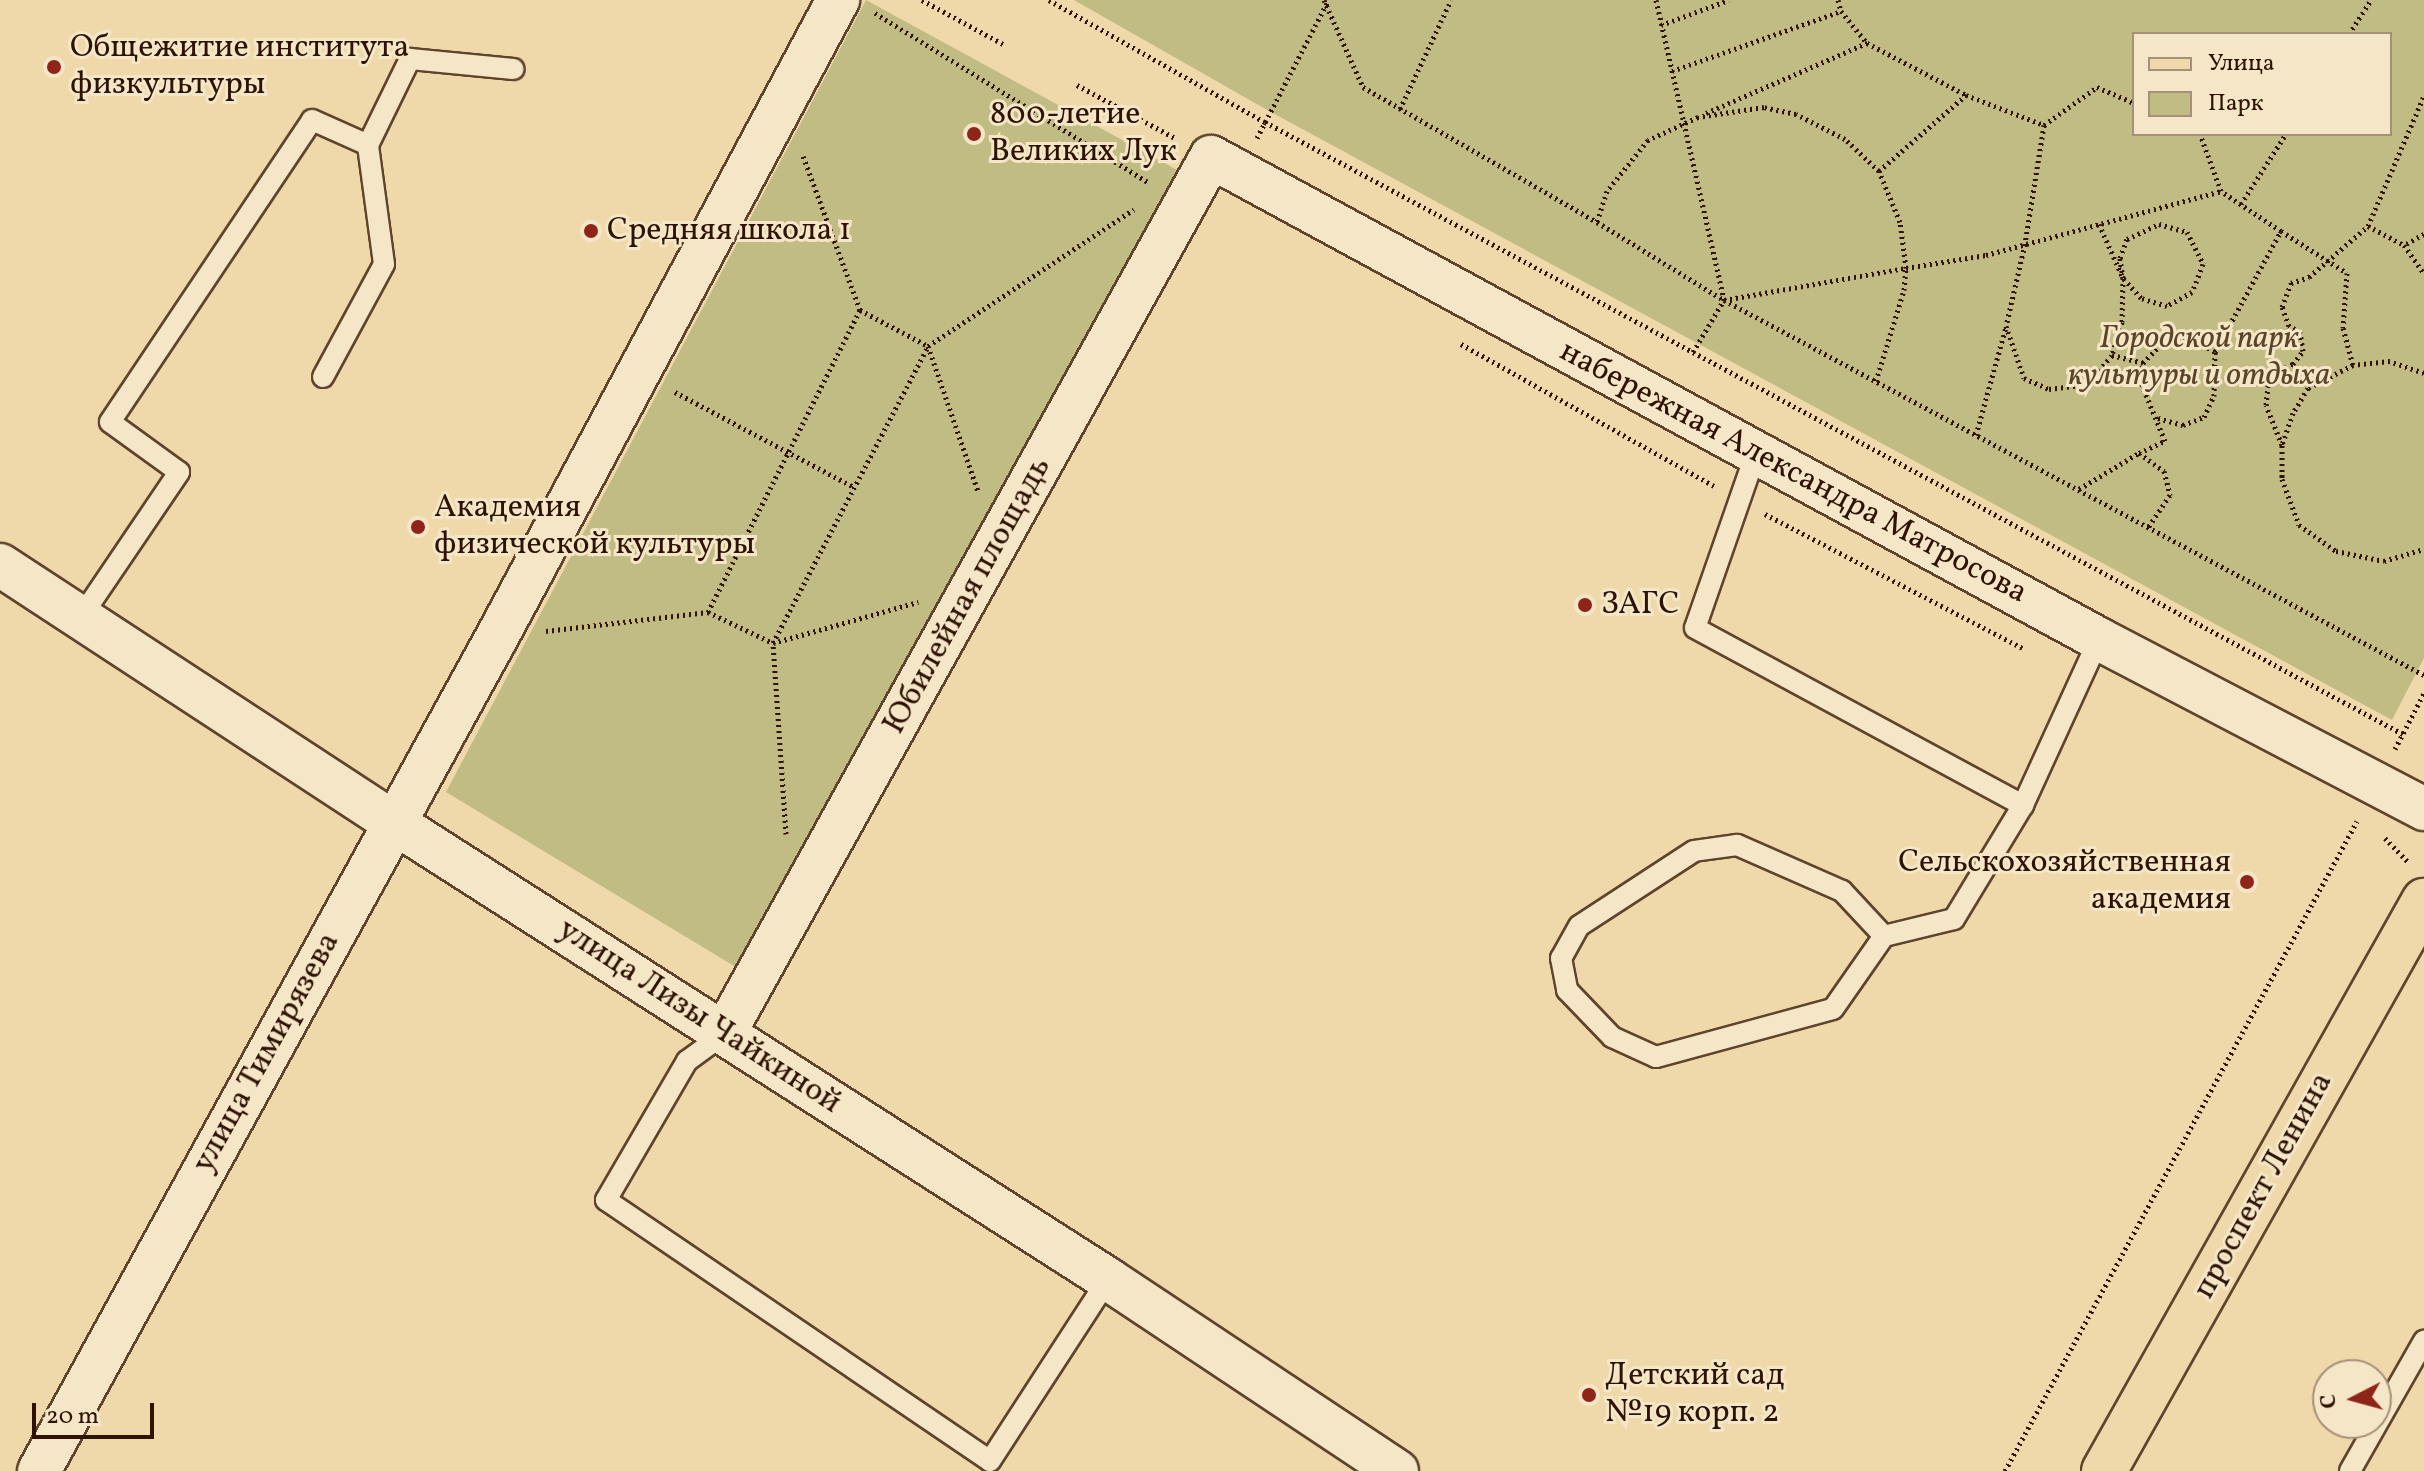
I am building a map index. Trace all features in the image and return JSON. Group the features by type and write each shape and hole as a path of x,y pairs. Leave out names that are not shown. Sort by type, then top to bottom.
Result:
{"main road":[{"name":"проспект Ленина","path":"2104,1471 2424,901"}],"street":[{"path":"497,637 784,102 853,4"},
{"name":"набережная Александра Матросова","path":"1201,179 1756,453 2099,639 2424,809"},
{"name":"Юбилейная площадь","path":"724,1034 1201,179"},
{"name":"улица Лизы Чайкиной","path":"0,565 393,822 1108,1279 1397,1471"},
{"name":"улица Тимирязева","path":"39,1471 497,637"}],"lane":[{"path":"323,377 384,264 368,145 410,59 514,69"},
{"path":"81,617 179,472 110,422 312,120 368,145"},
{"path":"1756,453 1695,628 2023,805"},
{"path":"1884,936 1842,891 1737,845 1694,851 1579,926 1561,958 1567,990 1576,1000 1612,1037 1656,1057 1833,1009 1884,936 1954,919 2023,805 2099,639"},
{"path":"724,1034 687,1061 606,1200 990,1461 1108,1279"},
{"path":"2350,1471 2424,1341"}],"path":[{"path":"922,0 1005,45"},
{"path":"1049,0 1265,122 2403,734"},
{"path":"1067,10 1072,0"},
{"path":"1400,109 1451,0"},
{"path":"1656,0 1724,300 1693,352"},
{"path":"1661,25 1729,0"},
{"path":"1838,0 1841,11 1867,43 1966,95 2044,125"},
{"path":"2350,32 2371,0"},
{"path":"1327,1 1363,87 1597,222 1724,300 2424,675"},
{"path":"787,839 773,643 928,346 1201,179 1265,122 1327,1"},
{"path":"853,4 1201,179"},
{"path":"1672,71 1841,11"},
{"path":"1597,222 1607,191 1648,140 1867,43"},
{"path":"1077,85 1201,179"},
{"path":"1976,435 2025,244 2044,125 2097,87 2132,102"},
{"path":"1879,171 1966,95"},
{"path":"2282,445 2266,405 2269,375 2293,364 2303,351 2300,332 2289,326 2282,307 2291,283 2309,277 2368,226 2424,96"},
{"path":"784,102 860,310 928,346 997,545"},
{"path":"1698,117 1764,107 1796,114 1845,139 1879,171 1900,222 1906,268 1904,290 1876,381"},
{"path":"2201,136 2221,191 2347,273 2343,328 2353,365"},
{"path":"2241,204 2285,136"},
{"path":"1724,300 2025,244 2221,191"},
{"path":"2006,326 2024,378 2049,389 2087,384 2112,355 2122,322 2123,278 2120,258 2127,239 2159,224 2187,232 2203,264 2192,292 2167,306 2141,298 2123,278 2099,224"},
{"path":"2368,226 2404,245 2424,274"},
{"path":"2157,417 2183,425 2204,417 2214,396 2215,352 2281,231"},
{"path":"2404,245 2424,234"},
{"path":"708,612 860,310"},
{"path":"2078,490 2165,441 2140,380 2143,363 2164,341 2192,339 2215,352"},
{"path":"2112,355 2143,363"},
{"path":"2424,373 2390,361 2353,365 2308,388 2293,413 2282,445 2282,479 2299,525 2336,551 2384,561 2424,549"},
{"path":"638,373 854,487"},
{"path":"2139,453 2164,471 2170,495 2148,528"},
{"path":"497,637 708,612 773,643 974,586"},
{"path":"2005,1471 2424,693"}],"green space":[{"path":"866,0 1179,171 744,972 446,792"},
{"name":"Городской парк культуры и отдыха","path":"1074,0 2424,0 2424,658 2392,720 1269,111"}],"place":[{"name":"Общежитие института физкультуры","path":"54,67"},
{"name":"800-летие Великих Лук","path":"974,134"},
{"name":"Средняя школа 1","path":"591,231"},
{"name":"Aкадемия физической культуры","path":"418,527"},
{"name":"ЗАГС","path":"1585,605"},
{"name":"Сельскохозяйственная академия","path":"2247,882"},
{"name":"Детский сад №19 корп. 2","path":"1589,1395"}]}
